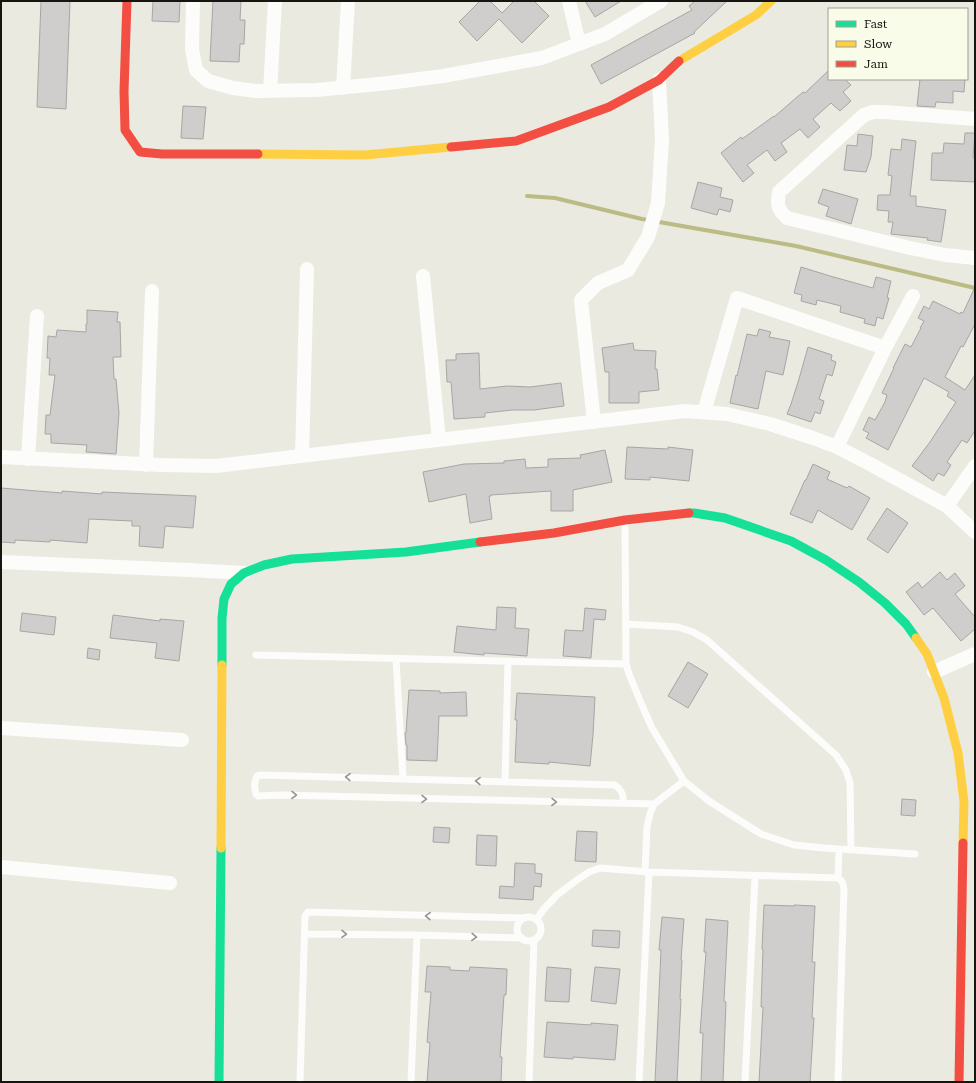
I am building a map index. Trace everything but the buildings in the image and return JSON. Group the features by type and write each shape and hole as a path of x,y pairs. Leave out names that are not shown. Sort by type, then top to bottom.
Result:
{"street":[{"path":"127,1 124,91 125,130 140,152 162,154 365,155 516,141 609,107 659,80 681,60 756,15 771,1"},
{"path":"193,1 192,49 196,70 208,81 233,88 256,91 343,88 443,76 542,58 605,34 661,1"},
{"path":"270,91 275,1"},
{"path":"343,88 348,1"},
{"path":"569,1 579,44"},
{"path":"594,422 581,300 598,283 628,270 648,237 658,203 662,140 659,80"},
{"path":"975,119 884,112 873,112 864,115 779,192 777,203 780,212 787,218 910,248 945,255 975,258"},
{"path":"302,456 307,270"},
{"path":"423,276 439,440"},
{"path":"146,464 152,291"},
{"path":"837,447 884,348 913,296"},
{"path":"704,412 737,298 884,348"},
{"path":"28,459 37,316"},
{"path":"1,457 216,466 594,422 685,412 704,412 727,414 770,424 837,447 947,506 975,532"},
{"path":"947,506 975,466"},
{"path":"219,1082 222,618 224,599 231,584 244,573 264,565 292,559 406,552 554,533 625,520 694,513 725,518 791,541 826,560 859,582 885,603 906,624 927,654 944,698 958,752 964,802 959,1082"},
{"path":"1,562 244,573"},
{"path":"934,672 975,654"},
{"path":"1,728 182,740"},
{"path":"1,868 170,883"}],"lane":[{"path":"625,520 626,664 652,728 684,781 709,801 761,834 794,844 851,850 915,854"},
{"path":"626,624 678,627 707,640 836,755 846,770 850,783 851,850"},
{"path":"256,655 626,664"},
{"path":"396,659 403,778"},
{"path":"505,781 508,662"},
{"path":"622,803 622,793 620,788 615,785 505,781 261,775 257,776 254,791 258,796 282,795 654,804"},
{"path":"640,1082 647,872 647,827 654,804 684,781"},
{"path":"838,878 839,849"},
{"path":"537,919 557,895 589,872 600,868 647,872 838,878 843,883 844,889 838,1082"},
{"path":"745,1082 755,876"},
{"path":"300,1082 305,916 308,912 523,918 532,917 537,919 541,925 541,932 534,940 522,938 417,935 305,934"},
{"path":"522,938 517,928 518,924 523,918"},
{"path":"411,1082 417,935"},
{"path":"529,1082 534,940"}],"waterway":[{"path":"527,196 555,198 642,219 796,246 975,288"}],"traffic: fast":[{"path":"689,513 725,518 791,541 826,560 859,582 885,603 906,624 916,638"},
{"path":"222,665 222,618 224,599 231,584 244,573 264,565 292,559 406,552 480,542"},
{"path":"219,1082 221,848"}],"traffic: slow":[{"path":"679,61 756,15 771,1"},
{"path":"258,154 365,155 451,147"},
{"path":"916,638 927,654 944,698 958,753 964,802 963,843"},
{"path":"221,848 222,665"}],"traffic: jam":[{"path":"127,1 124,91 125,130 140,152 162,154 258,154"},
{"path":"451,147 516,141 609,107 659,80 679,61"},
{"path":"480,542 554,533 625,520 689,513"},
{"path":"959,1082 963,843"}]}
